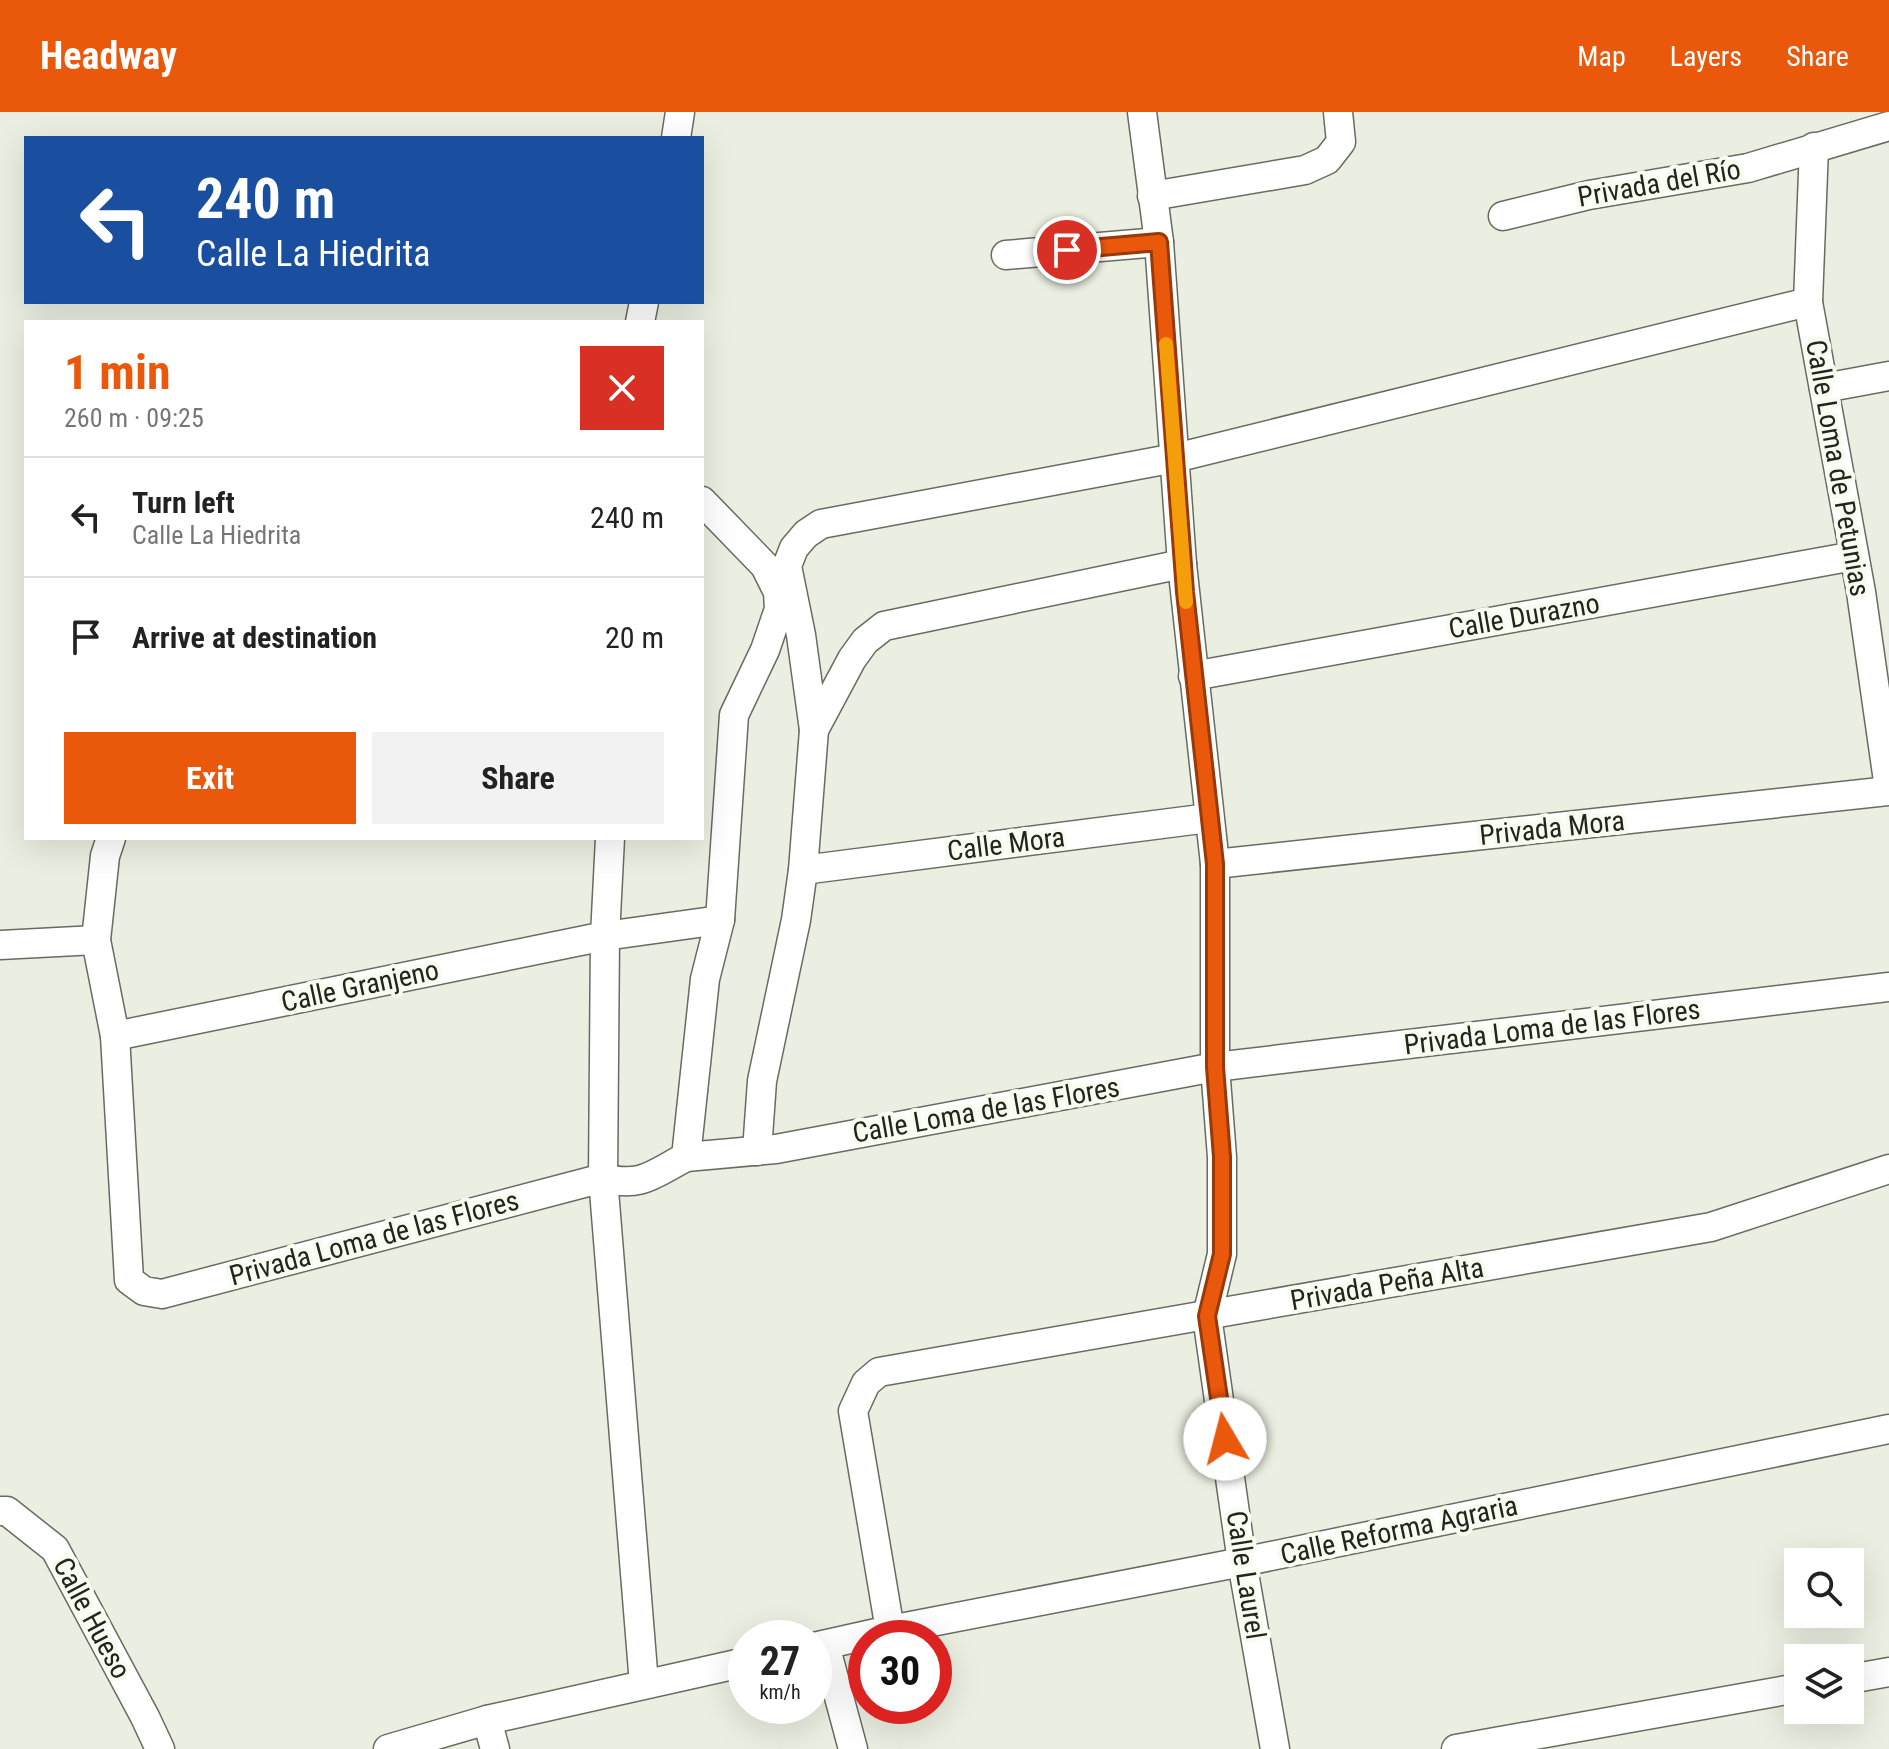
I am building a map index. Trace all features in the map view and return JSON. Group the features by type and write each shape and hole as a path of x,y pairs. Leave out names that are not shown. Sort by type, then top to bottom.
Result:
{"street":[{"path":"676,136 680,112"},
{"name":"Calle Laurel","path":"1142,112 1159,242 1182,564 1215,864 1215,1067 1222,1157 1222,1254 1207,1316 1242,1562 1275,1749"},
{"path":"1152,196 1305,170 1327,160 1341,142 1338,112"},
{"name":"Privada del Río","path":"1503,216 1589,195 1748,168 1889,126"},
{"name":"Calle Loma de Petunias","path":"1814,147 1808,302 1854,556 1879,640 1889,790"},
{"path":"1006,255 1159,242"},
{"path":"686,1157 705,979 720,920 734,715 765,650 794,548 806,534 821,524 1175,458 1808,302"},
{"path":"1824,388 1889,376"},
{"path":"704,503 784,588 814,730 803,870 796,920 762,1081 757,1151"},
{"name":"Calle Durazno","path":"1193,676 1854,556"},
{"path":"814,730 852,659 865,641 884,626 1182,564"},
{"name":"Privada Mora","path":"1215,864 1889,790"},
{"name":"Calle Mora","path":"803,870 1209,818"},
{"path":"110,840 105,856 96,940 115,1036"},
{"path":"610,840 605,936 603,1178 644,1684"},
{"name":"Calle Granjeno","path":"115,1036 605,936 720,920"},
{"path":"0,945 96,940"},
{"name":"Privada Loma de las Flores","path":"1215,1067 1889,987"},
{"name":"Privada Loma de las Flores","path":"115,1036 129,1280 144,1291 162,1294 603,1178 625,1183 640,1181 686,1157"},
{"name":"Calle Loma de las Flores","path":"686,1157 757,1151 1215,1067"},
{"name":"Privada Peña Alta","path":"888,1620 853,1411 866,1383 879,1372 1711,1227 1889,1169"},
{"name":"Calle Reforma Agraria","path":"942,1620 1242,1562 1889,1429"},
{"name":"Calle Hueso","path":"0,1511 7,1511 16,1517 55,1549 160,1749"},
{"path":"388,1749 487,1720 728,1666"},
{"path":"1864,1676 1889,1672"},
{"path":"832,1685 853,1749"},
{"path":"1456,1749 1784,1690"},
{"path":"487,1720 495,1749"}],"slow traffic":[{"path":"1166,344 1186,602"}],"route":[{"path":"1067,250 1159,242 1185,592 1215,864 1215,1067 1222,1157 1222,1254 1207,1316 1225,1439"}]}
